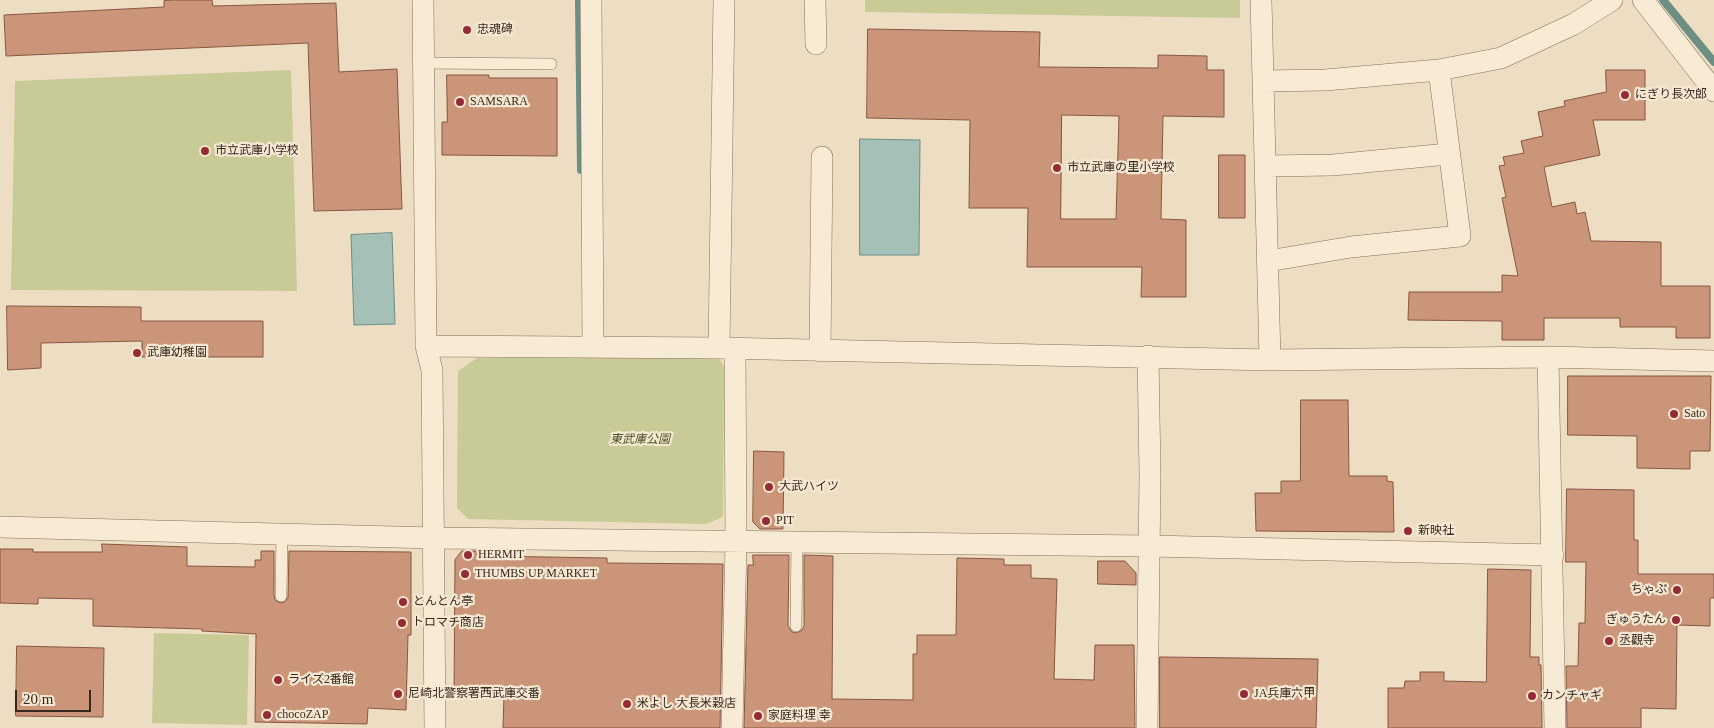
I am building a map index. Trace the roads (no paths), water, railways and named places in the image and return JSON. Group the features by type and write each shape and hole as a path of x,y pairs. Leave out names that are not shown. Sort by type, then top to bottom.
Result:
{"street":[{"path":"423,0 426,346 432,370 435,538 435,728"},
{"path":"591,0 593,347"},
{"path":"724,0 727,349 736,541 732,728"},
{"path":"815,0 816,44"},
{"path":"1260,0 1270,360"},
{"path":"1263,81 1325,80 1439,70 1501,58 1574,24 1612,0"},
{"path":"1643,0 1714,91"},
{"path":"1268,261 1351,247 1460,236 1448,154 1439,70"},
{"path":"1265,166 1332,166 1448,154"},
{"path":"820,351 822,157"},
{"path":"426,346 727,349 1148,356 1270,360 1548,357 1714,361"},
{"path":"1147,728 1149,546 1148,356"},
{"path":"1548,357 1556,728"},
{"path":"0,527 435,538 1149,546 1553,556"}],"lane":[{"path":"424,63 550,64"},
{"path":"281,596 282,533"},
{"path":"796,626 797,542"}],"waterway":[{"path":"579,0 581,170"},
{"path":"1663,0 1714,62"}],"place":[{"name":"忠魂碑","path":"467,30"},
{"name":"にぎり長次郎","path":"1625,95"},
{"name":"SAMSARA","path":"460,102"},
{"name":"市立武庫小学校","path":"205,151"},
{"name":"市立武庫の里小学校","path":"1057,168"},
{"name":"武庫幼稚園","path":"137,353"},
{"name":"Sato","path":"1674,414"},
{"name":"大武ハイツ","path":"769,487"},
{"name":"PIT","path":"766,521"},
{"name":"新映社","path":"1408,531"},
{"name":"HERMIT","path":"468,555"},
{"name":"THUMBS UP MARKET","path":"465,574"},
{"name":"ちゃぷ","path":"1677,590"},
{"name":"とんとん亭","path":"403,602"},
{"name":"ぎゅうたん","path":"1676,620"},
{"name":"トロマチ商店","path":"402,623"},
{"name":"丞觀寺","path":"1609,641"},
{"name":"ライズ2番館","path":"278,680"},
{"name":"尼崎北警察署西武庫交番","path":"398,694"},
{"name":"JA兵庫六甲","path":"1244,694"},
{"name":"カンチャギ","path":"1532,696"},
{"name":"米よし 大長米穀店","path":"627,704"},
{"name":"chocoZAP","path":"267,715"},
{"name":"家庭料理 幸","path":"758,716"}],"park label":[{"name":"東武庫公園","path":"640,440"}]}
